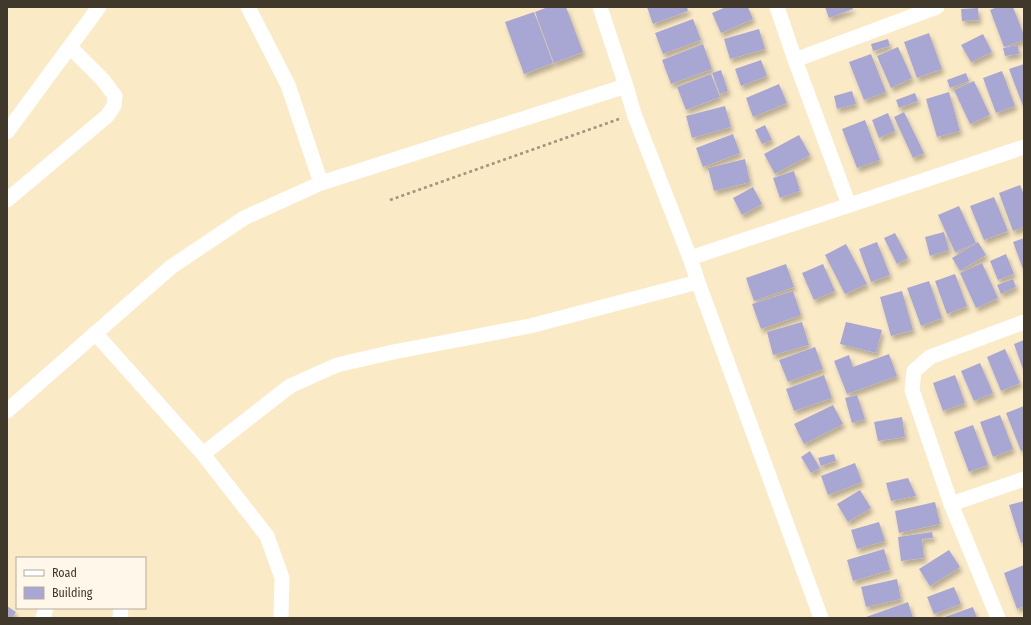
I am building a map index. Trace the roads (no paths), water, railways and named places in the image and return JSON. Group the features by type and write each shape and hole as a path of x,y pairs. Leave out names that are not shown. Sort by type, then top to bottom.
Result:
{"street":[{"path":"7,132 99,7"},
{"path":"248,7 288,85 321,183"},
{"path":"600,7 634,114 690,258 821,618"},
{"path":"777,7 849,205"},
{"path":"795,60 938,7"},
{"path":"7,200 107,116 114,106 115,96 103,80 70,46"},
{"path":"7,411 171,267 244,218 321,183 626,86"},
{"path":"690,258 1024,146"},
{"path":"203,454 290,386 337,365 393,352 530,326 698,282"},
{"path":"998,618 951,504 912,390 914,371 930,357 1024,322"},
{"path":"95,333 203,454 267,536 282,578 281,618"},
{"path":"951,504 1024,479"}]}
